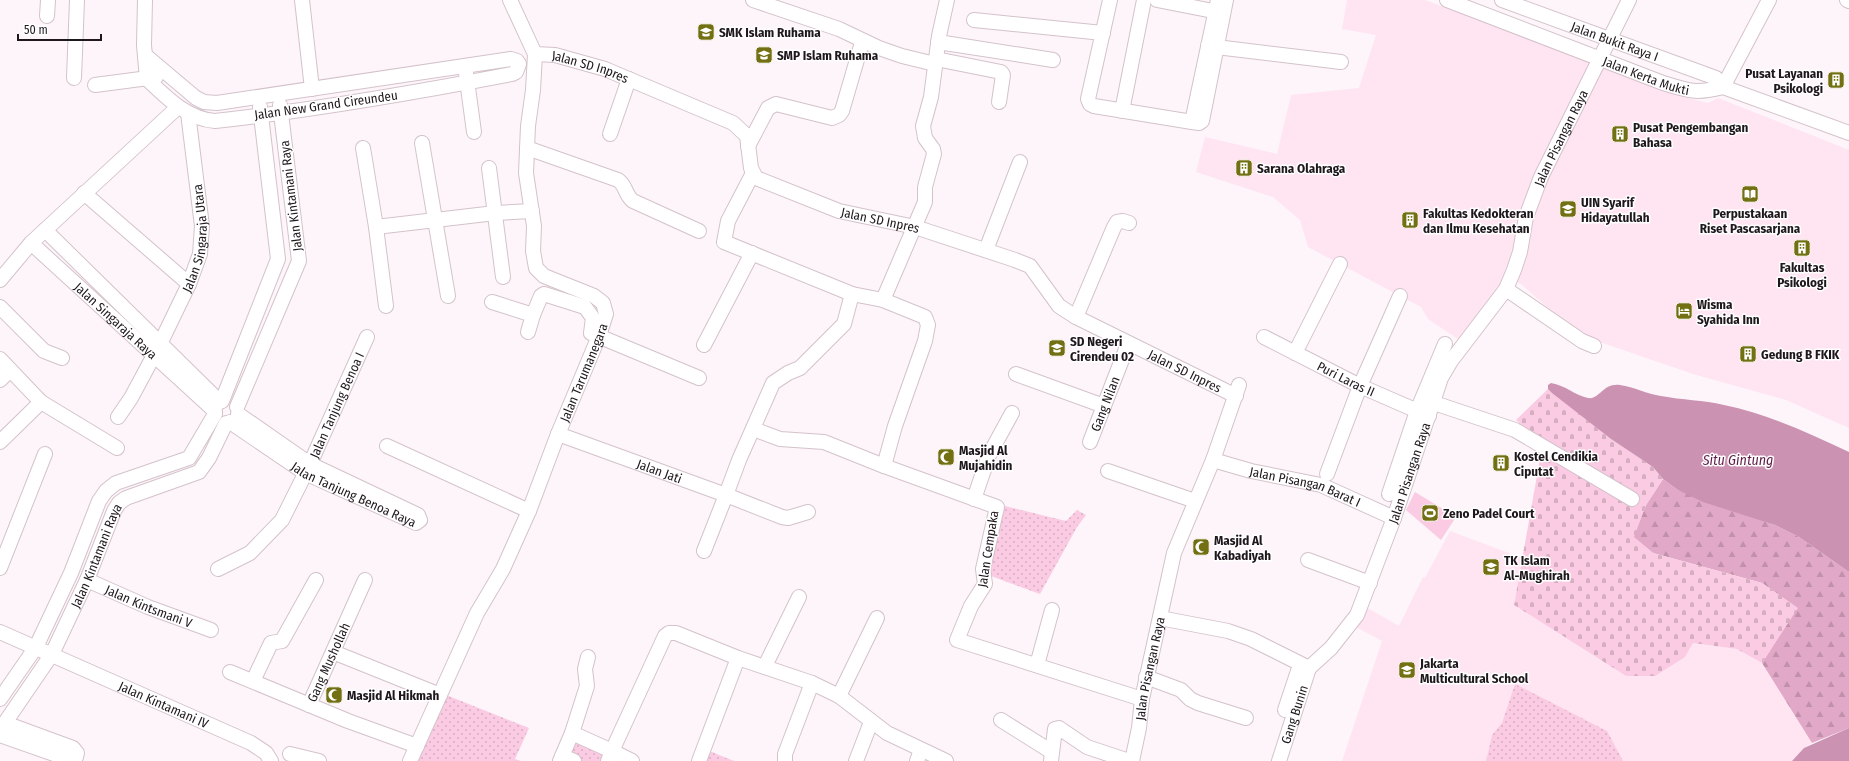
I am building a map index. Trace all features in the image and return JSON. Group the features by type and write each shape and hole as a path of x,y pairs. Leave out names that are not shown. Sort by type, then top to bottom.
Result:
{"street":[{"path":"47,16 48,0"},
{"path":"74,78 77,0"},
{"path":"145,0 144,45 147,79"},
{"path":"302,0 312,89"},
{"path":"510,0 517,18 535,54"},
{"path":"753,0 839,29 879,48 902,56 1001,72 1003,75 999,102"},
{"path":"883,300 925,202 925,187 934,159 933,149 925,138 923,126 931,97 938,42 947,0"},
{"path":"1110,0 1088,98 1090,104 1122,111 1199,123 1202,121 1212,46 1221,6 1157,0"},
{"path":"1122,111 1144,0"},
{"name":"Jalan Kerta Mukti","path":"1447,0 1606,48 1685,90 1703,92 1723,87"},
{"name":"Jalan Bukit Raya I","path":"1502,0 1606,48 1716,78 1723,87"},
{"name":"Jalan Pisangan Raya","path":"1131,761 1146,677 1160,618 1228,631 1251,639 1305,665 1331,648 1357,615 1394,518 1421,420 1434,403 1445,369 1506,289 1520,252 1526,217 1541,177 1629,0"},
{"path":"1769,0 1723,87 1849,133"},
{"path":"974,20 1103,33"},
{"path":"938,42 1053,60"},
{"path":"748,146 768,108 772,105 776,104 832,118 839,115 842,111 862,46"},
{"path":"1212,46 1340,62"},
{"name":"Jalan SD Inpres","path":"535,54 555,54 585,62 733,123 747,136 751,168 756,178 838,211 915,227 1030,266 1060,306 1076,317 1128,344 1238,390 1214,460 1195,501 1174,553 1160,618"},
{"name":"Jalan Tarumanegara","path":"410,761 478,612 502,569 528,511 599,336 606,314 603,303 594,296 544,276 536,268 533,251 534,226 528,195 526,173 535,54"},
{"path":"145,55 196,98 204,102 217,103 464,65 474,132"},
{"name":"Jalan New Grand Cireundeu","path":"147,79 183,110 207,120 214,121 262,116 416,92 516,72 519,64 511,58 464,65"},
{"path":"95,84 147,79 169,75"},
{"path":"610,134 629,79"},
{"name":"Jalan Kintamani Raya","path":"2,729 52,654 87,580 114,511 119,503 126,498 199,472 233,417 299,261 278,94"},
{"name":"Jalan Kintamani Raya","path":"0,698 36,646 71,573 99,501 106,491 116,483 189,458 218,407 278,259 259,96"},
{"path":"0,280 31,243 84,192 183,110"},
{"name":"Jalan Singaraja Utara","path":"118,417 131,398 157,350 189,284 200,254 202,226 183,110"},
{"path":"422,143 448,296"},
{"path":"363,148 376,227 386,306"},
{"path":"527,148 618,180 622,183 628,197 633,201 699,231"},
{"path":"986,250 1020,162"},
{"path":"489,168 503,277"},
{"path":"753,173 728,221 724,242 852,294 883,300 925,317 928,326 925,341 895,426 884,466"},
{"path":"84,192 189,284"},
{"path":"376,227 495,213 532,211"},
{"path":"1076,317 1114,227 1117,222 1123,221 1129,224"},
{"name":"Jalan Singaraja Raya","path":"45,230 94,280 157,350"},
{"name":"Jalan Singaraja Raya","path":"31,243 83,291 157,350 218,407"},
{"path":"704,345 752,253"},
{"path":"1294,353 1340,264"},
{"path":"83,291 94,280"},
{"path":"1506,289 1582,341 1594,346"},
{"path":"528,332 541,296 544,294 549,295 585,307 593,318 591,333 699,378"},
{"path":"704,551 739,460 773,383 788,373 800,368 844,324 852,294"},
{"path":"1327,474 1360,386 1400,296"},
{"path":"492,302 533,315"},
{"path":"0,308 44,351 62,358"},
{"name":"Jalan Tanjung Benoa I","path":"218,568 250,553 282,520 308,469 368,337"},
{"name":"Puri Laras II","path":"1264,337 1360,386 1421,420"},
{"name":"Gang Nilan","path":"1090,442 1128,344"},
{"path":"1389,494 1421,420 1445,344"},
{"path":"0,359 41,402 117,448"},
{"path":"0,380 10,370"},
{"path":"1016,374 1104,406"},
{"path":"231,401 233,417 219,421 218,407 231,401"},
{"path":"0,442 41,402"},
{"path":"1434,403 1515,430 1632,499"},
{"path":"974,498 989,455 1012,413"},
{"name":"Jalan Tanjung Benoa Raya","path":"233,417 308,469 416,523 420,520 418,515 308,469"},
{"name":"Jalan Cempaka","path":"753,429 780,439 824,442 884,466 996,506 997,512 983,569 985,584 971,606 957,640 1142,699"},
{"name":"Jalan Jati","path":"558,434 782,517 788,518 808,512"},
{"path":"387,446 528,511"},
{"path":"0,568 45,454"},
{"name":"Jalan Pisangan Barat I","path":"1214,460 1251,470 1321,484 1394,518"},
{"path":"1108,471 1195,501"},
{"path":"116,483 126,498"},
{"path":"1308,560 1370,583"},
{"name":"Jalan Kintsmani V","path":"87,580 148,607 211,630"},
{"path":"253,681 271,643 282,641 316,580"},
{"name":"Gang Mushollah","path":"365,580 334,652 309,704 348,721 417,746"},
{"path":"765,666 800,598"},
{"path":"1037,665 1052,610"},
{"path":"839,696 877,618"},
{"name":"Jalan Kintamani IV","path":"0,632 36,646 251,743 266,753 271,761"},
{"path":"610,756 665,636 669,633 676,633 738,658 812,682 839,696 871,722 919,755 946,761"},
{"path":"334,652 440,695"},
{"path":"565,759 587,686 585,669 588,657"},
{"path":"699,761 738,658"},
{"path":"1285,710 1305,665"},
{"name":"Gang Bunin","path":"1279,761 1305,665"},
{"path":"230,672 309,704"},
{"path":"1146,677 1181,690 1190,699 1198,703 1246,718"},
{"path":"785,761 785,754 812,682"},
{"path":"1001,720 1051,757 1055,729 1059,728 1087,747 1131,761"},
{"path":"856,761 871,722"},
{"path":"2,729 71,760 76,757"},
{"path":"572,733 610,756 632,761"},
{"path":"290,754 319,761"}],"shaded area":[{"name":"UIN Syarif Hidayatullah","path":"1347,0 1425,0 1675,95 1708,103 1718,98 1849,150 1849,428 1786,400 1693,374 1597,341 1562,320 1521,284 1506,276 1458,339 1428,319 1421,307 1308,247 1300,220 1273,197 1196,172 1205,137 1277,154 1291,95 1359,88 1376,35 1342,29"},
{"path":"1450,531 1522,558 1514,605 1626,676 1685,657 1693,643 1737,649 1762,663 1812,743 1804,748 1792,761 1577,761 1492,735 1486,761 1342,761 1382,641 1352,625 1364,606 1399,626 1423,577 1425,578"}],"green space":[{"path":"1548,389 1611,439 1653,467 1663,479 1646,505 1634,537 1653,553 1762,583 1798,608 1762,663 1737,649 1693,643 1685,657 1655,676 1626,676 1514,605 1543,442 1516,420"},
{"path":"1663,479 1678,490 1775,525 1799,537 1849,572 1849,728 1812,743 1762,663 1797,608 1762,583 1653,553 1633,537 1646,505"},
{"name":"Zeno Padel Court","path":"1415,492 1456,517 1441,540 1406,510"},
{"path":"997,504 1066,521 1077,510 1086,515 1077,527 1040,594 975,570"},
{"path":"1515,684 1607,731 1623,761 1486,761 1492,735 1502,723"},
{"path":"446,695 529,728 515,759 521,761 417,761"},
{"path":"564,733 617,761 552,761"},
{"path":"702,748 734,761 697,761"}],"water":[{"name":"Situ Gintung","path":"1551,383 1588,398 1596,397 1609,386 1620,385 1656,395 1724,405 1756,413 1772,419 1849,452 1849,572 1799,537 1775,525 1703,502 1678,490 1663,479 1653,467 1611,439 1552,393 1548,389 1548,385"},
{"path":"1849,728 1849,761 1792,761 1804,748"}],"place":[{"name":"SMK Islam Ruhama","path":"706,32"},
{"name":"SMP Islam Ruhama","path":"764,55"},
{"name":"Pusat Layanan Psikologi","path":"1836,80"},
{"name":"Pusat Pengembangan Bahasa","path":"1620,134"},
{"name":"Sarana Olahraga","path":"1244,168"},
{"name":"Perpustakaan Riset Pascasarjana","path":"1750,194"},
{"name":"UIN Syarif Hidayatullah","path":"1568,209"},
{"name":"Fakultas Kedokteran dan Ilmu Kesehatan","path":"1410,220"},
{"name":"Fakultas Psikologi","path":"1802,248"},
{"name":"Wisma Syahida Inn","path":"1684,311"},
{"name":"SD Negeri Cirendeu 02","path":"1057,348"},
{"name":"Gedung B FKIK","path":"1748,354"},
{"name":"Masjid Al Mujahidin","path":"946,457"},
{"name":"Kostel Cendikia Ciputat","path":"1501,463"},
{"name":"Zeno Padel Court","path":"1430,513"},
{"name":"Masjid Al Kabadiyah","path":"1201,547"},
{"name":"TK Islam Al-Mughirah","path":"1491,567"},
{"name":"Jakarta Multicultural School","path":"1407,670"},
{"name":"Masjid Al Hikmah","path":"334,695"}]}
